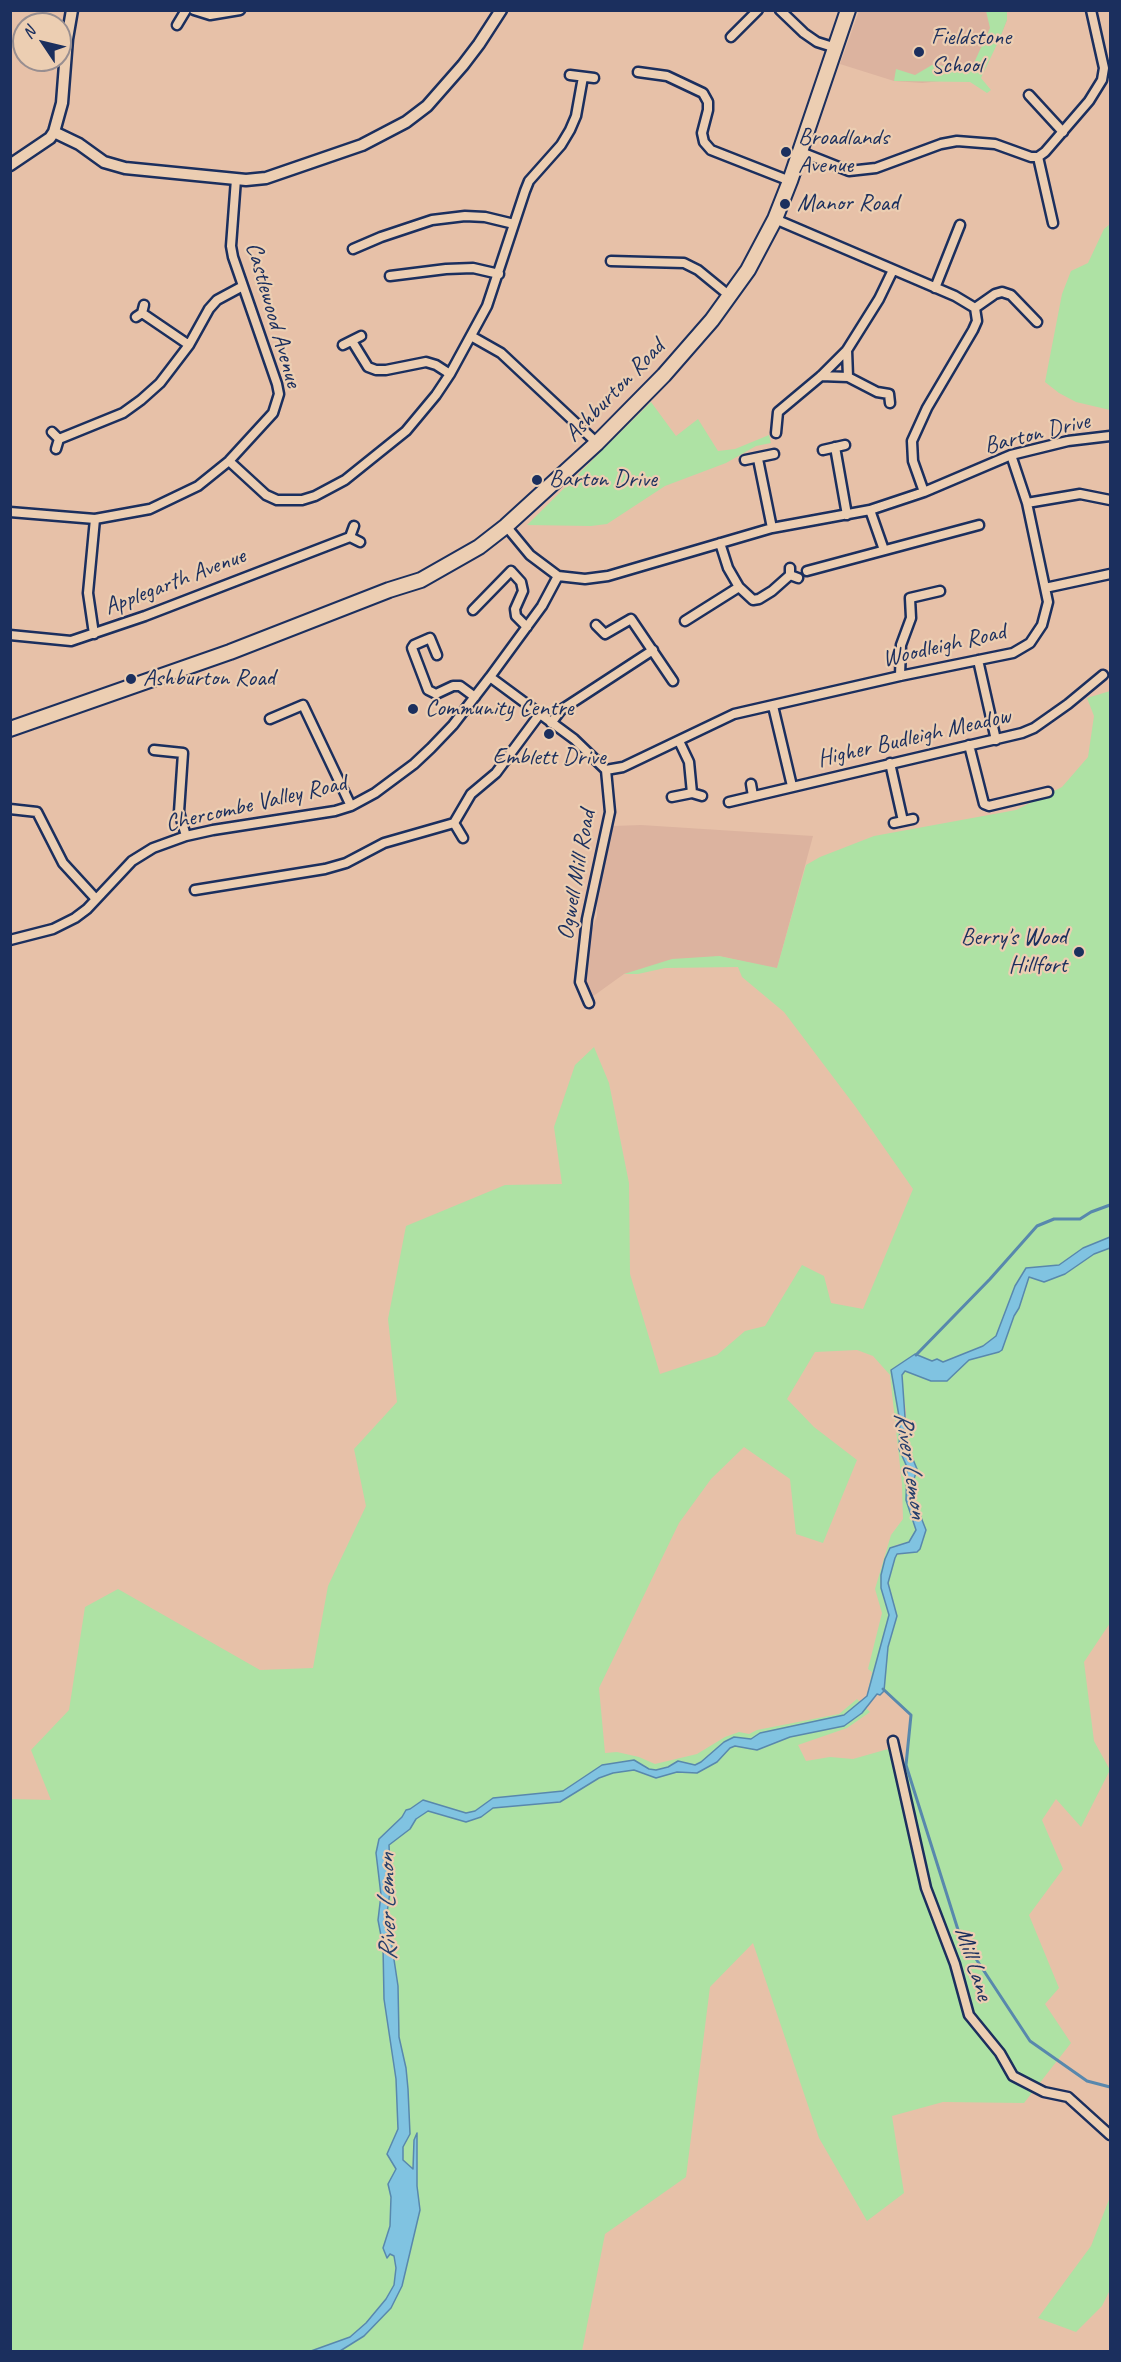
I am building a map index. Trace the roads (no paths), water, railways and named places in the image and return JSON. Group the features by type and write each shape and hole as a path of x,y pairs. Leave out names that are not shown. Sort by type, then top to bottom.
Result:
{"main road":[{"name":"Ashburton Road","path":"10,729 230,652 389,590 421,580 479,547 506,526 597,443 664,375 730,297 754,260 775,219 801,152 848,10"}],"street":[{"path":"10,165 50,138 54,132 62,103 67,39 72,10"},
{"path":"177,26 186,10"},
{"path":"194,10 210,15 240,10"},
{"path":"54,132 79,144 104,162 125,168 236,179 266,178 362,145 406,122 427,106 463,65 501,10"},
{"path":"731,37 758,10"},
{"path":"780,10 817,42 836,48"},
{"path":"801,152 849,171 876,168 941,144 957,141 995,144 1031,157 1038,157 1045,152 1098,91 1102,80 1104,68 1091,10"},
{"path":"1100,46 1110,43"},
{"path":"638,72 667,76 703,93 708,102 708,110 702,133 704,142 711,150 790,181"},
{"path":"570,75 594,78"},
{"path":"229,460 255,486 277,500 289,501 315,496 345,480 394,442 421,414 450,374 487,306 529,181 561,145 570,130 576,116 583,77"},
{"path":"1029,95 1063,132"},
{"path":"1038,157 1053,223"},
{"name":"Castlewood Avenue","path":"10,512 94,519 150,509 198,486 229,460 273,413 278,404 279,394 231,246 236,179"},
{"path":"353,249 432,220 465,216 485,217 514,224"},
{"path":"775,219 935,288 975,308"},
{"path":"935,288 960,225"},
{"path":"611,261 684,263 698,270 730,297"},
{"path":"389,276 446,268 473,268 499,274"},
{"path":"776,433 778,412 821,376 847,350 879,299 893,270"},
{"path":"56,449 55,435 123,413 160,383 189,345 209,309 218,300 243,286"},
{"path":"975,308 995,294 1002,292 1011,295 1037,322"},
{"path":"924,492 913,461 912,441 927,408 973,330 977,321 975,308"},
{"path":"141,312 189,345"},
{"path":"343,345 361,336"},
{"path":"471,336 501,353 597,443"},
{"path":"352,341 368,367 376,370 426,362 450,374"},
{"path":"847,350 848,377"},
{"path":"821,376 848,377 877,392 889,394 890,403"},
{"name":"Barton Drive","path":"558,576 585,579 608,576 772,528 870,510 924,492 1011,455 1068,441 1110,436"},
{"path":"823,450 845,445"},
{"path":"835,447 847,515"},
{"path":"745,460 774,454"},
{"name":"Woodleigh Road","path":"606,770 623,766 734,714 1013,653 1030,643 1047,614 1048,602 1027,503 1011,455"},
{"path":"758,459 772,528"},
{"path":"1027,503 1080,494 1110,500"},
{"path":"870,510 884,550"},
{"path":"94,519 88,594 94,634"},
{"path":"807,571 979,525"},
{"path":"354,526 350,537 360,542"},
{"path":"506,526 530,555 558,576 542,606 490,677 574,739 606,770"},
{"name":"Applegarth Avenue","path":"10,635 71,641 350,537"},
{"path":"720,543 728,568 738,587 753,600 759,599 793,574"},
{"path":"473,610 511,571 522,582 523,591 515,609 516,616 527,627"},
{"path":"1045,588 1110,574"},
{"path":"685,621 738,587"},
{"path":"900,676 901,645 911,618 910,598 940,591"},
{"path":"596,626 604,634 631,619 673,681"},
{"path":"437,655 430,638 412,648 428,690 436,694 453,686 460,686 475,697"},
{"path":"551,723 561,710 653,650"},
{"path":"978,660 996,740"},
{"name":"Higher Budleigh Meadow","path":"729,802 996,740 1034,728 1103,675"},
{"name":"Chercombe Valley Road","path":"10,940 53,929 75,918 132,861 153,848 186,836 313,816 351,806 375,793 414,764 453,725 490,677"},
{"path":"270,719 303,705 351,806"},
{"path":"773,706 792,786"},
{"path":"195,890 325,869 394,840 454,822 471,794 496,773 539,715"},
{"path":"679,741 689,762 692,793"},
{"path":"969,745 984,804 989,806 1048,792"},
{"path":"154,750 183,753 179,812 186,836"},
{"path":"890,763 899,822 914,819"},
{"name":"Ogwell Mill Road","path":"589,1003 580,982 587,919 610,812 606,770"},
{"path":"751,784 753,796"},
{"path":"672,796 692,793 702,796"},
{"path":"10,809 37,812 63,863 96,899"},
{"path":"454,822 463,838"},
{"name":"Mill Lane","path":"893,1741 926,1888 955,1964 969,2015 1000,2053 1013,2076 1044,2092 1068,2097 1110,2135"}],"water":[{"name":"River Lemon","path":"1110,1237 1110,1248 1094,1254 1065,1274 1044,1282 1029,1277 1019,1308 1002,1350 999,1352 969,1360 947,1381 931,1381 905,1371 902,1375 907,1445 917,1469 912,1486 913,1497 926,1530 917,1552 897,1554 895,1558 888,1583 897,1616 888,1647 884,1691 880,1695 877,1694 862,1713 844,1726 790,1737 757,1750 735,1746 730,1748 717,1762 697,1773 677,1772 656,1778 634,1770 613,1773 599,1778 560,1802 493,1808 481,1817 466,1822 428,1811 416,1819 410,1829 389,1845 391,1885 387,1913 398,1986 399,2037 406,2068 410,2134 403,2147 403,2160 413,2169 414,2140 417,2133 417,2186 420,2210 402,2286 391,2308 364,2336 340,2351 311,2351 350,2337 366,2323 386,2299 394,2285 396,2268 394,2256 390,2254 387,2258 383,2248 390,2226 391,2197 388,2184 396,2169 387,2154 398,2129 396,2079 384,1999 383,1946 378,1920 381,1895 376,1853 379,1839 402,1817 406,1810 423,1800 466,1813 475,1811 493,1798 563,1791 602,1765 634,1760 649,1769 656,1770 678,1761 695,1765 734,1737 751,1739 760,1733 844,1715 867,1696 889,1615 881,1588 885,1559 890,1548 909,1542 916,1530 906,1500 907,1467 899,1449 900,1422 891,1370 915,1354 932,1361 937,1359 943,1362 983,1346 996,1336 1015,1286 1026,1268 1059,1265 1083,1248"}],"waterway":[{"path":"916,1355 990,1279 1037,1226 1054,1219 1080,1219 1110,1205"},
{"path":"883,1689 911,1715 906,1765 959,1933 1030,2041 1087,2081 1110,2087"}],"place":[{"name":"Fieldstone School","path":"919,52"},
{"name":"Broadlands Avenue","path":"786,152"},
{"name":"Manor Road","path":"785,204"},
{"name":"Barton Drive","path":"537,480"},
{"name":"Ashburton Road","path":"131,679"},
{"name":"Community Centre","path":"413,709"},
{"name":"Emblett Drive","path":"549,734"},
{"name":"Berry's Wood Hillfort","path":"1079,952"}]}
